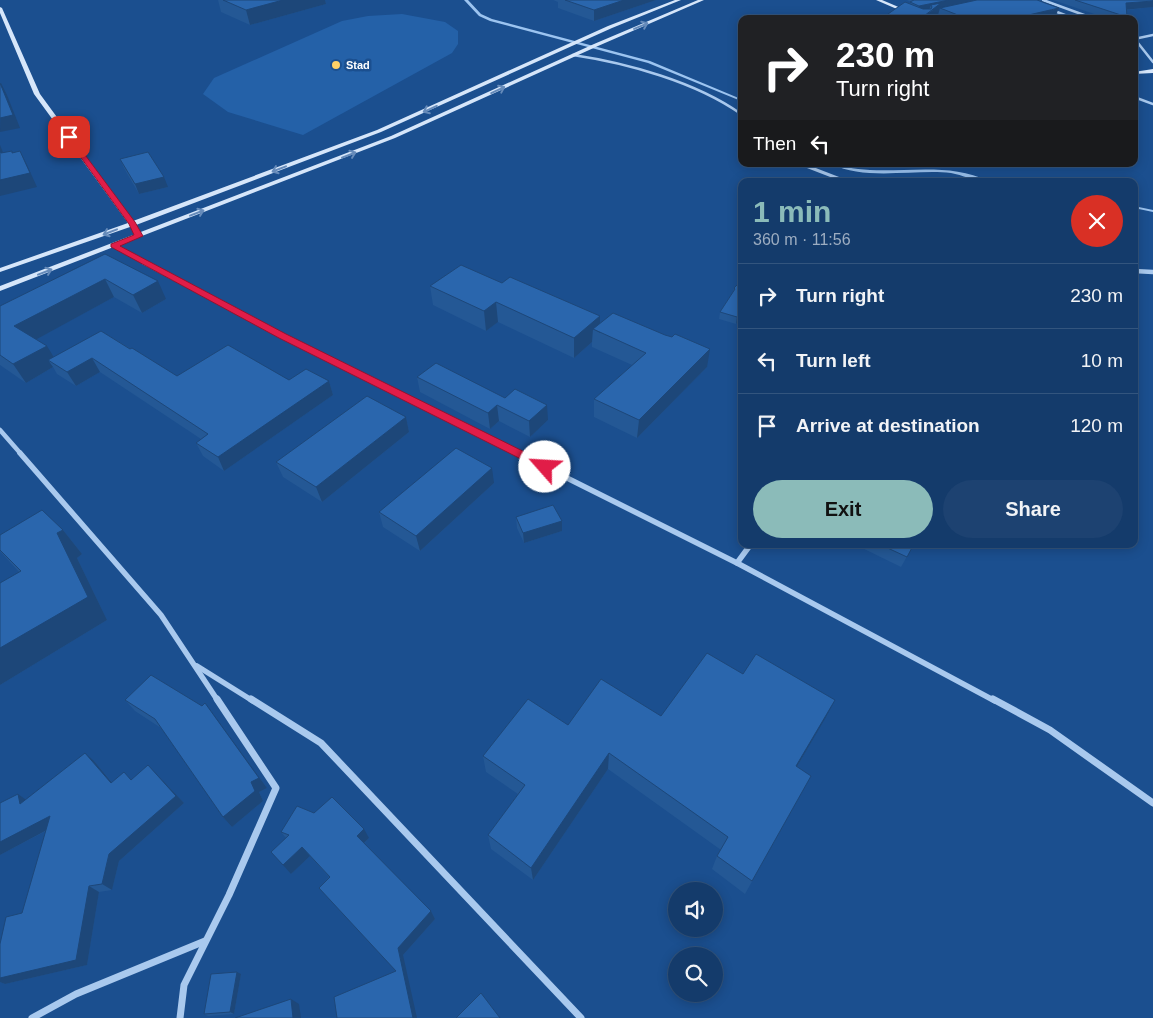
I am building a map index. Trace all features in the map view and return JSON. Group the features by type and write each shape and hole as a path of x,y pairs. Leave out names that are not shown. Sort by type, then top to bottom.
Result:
{"street":[{"path":"0,270 132,224 379,131 610,27 680,0"},
{"path":"0,289 394,138 573,55 702,0"},
{"path":"878,0 915,15"},
{"path":"1043,0 1083,15"},
{"path":"0,8 3,24 37,94 139,236"},
{"path":"1051,9 1065,15"},
{"path":"1138,38 1153,35"},
{"path":"1138,44 1153,62"},
{"path":"573,55 587,56 644,72 713,98 738,112"},
{"path":"1138,73 1153,72"},
{"path":"1138,99 1153,104"},
{"path":"807,167 836,178"},
{"path":"114,246 282,336 737,563 1050,730 1153,803"},
{"path":"1138,271 1153,272"},
{"path":"0,430 162,615 276,788 229,895 184,986 180,1018"},
{"path":"737,563 747,548"},
{"path":"194,664 321,743 581,1018"},
{"path":"32,1018 76,994 206,941"}],"shaded area":[{"name":"Stad","path":"402,14 445,22 458,31 458,44 452,53 303,135 228,112 203,94 214,78 342,21 368,16"}],"building":[{"path":"223,0 283,0 246,10"},
{"path":"565,0 624,0 594,10"},
{"path":"914,0 949,0 919,6 910,2"},
{"path":"977,0 1037,0 1059,8 1028,15 958,15 940,8"},
{"path":"1075,0 1153,0 1126,3 1127,15 1121,15"},
{"path":"905,2 923,9 931,9 931,5 941,3 925,15 887,15"},
{"path":"0,83 13,115 0,118"},
{"path":"0,151 1,153 12,151 12,153 20,151 30,173 0,180"},
{"path":"148,152 164,177 135,184 120,159"},
{"path":"105,254 158,281 133,295 105,279 14,326 47,346 13,364 0,355 0,306"},
{"path":"461,265 502,283 510,277 600,316 574,338 496,302 484,311 430,286"},
{"path":"738,284 737,317 720,312"},
{"path":"613,313 665,335 672,337 675,334 710,349 639,420 594,399 646,353 593,329"},
{"path":"101,331 177,376 228,345 289,380 306,369 329,381 218,457 196,443 208,434 92,358 67,372 48,360"},
{"path":"436,363 505,398 515,389 547,405 529,421 497,405 488,413 417,377"},
{"path":"367,396 406,417 316,487 276,462"},
{"path":"456,448 492,468 416,536 379,512"},
{"path":"553,505 562,521 523,533 516,517"},
{"path":"42,510 63,530 57,533 88,597 0,648 0,583 21,571 0,550 0,535"},
{"path":"888,548 912,548 907,557"},
{"path":"707,653 743,674 756,654 835,700 796,766 811,776 752,881 717,856 728,837 609,753 531,868 488,835 525,785 483,756 528,699 568,725 601,679 661,716"},
{"path":"151,675 202,706 205,703 259,778 251,782 255,791 223,817 155,719 125,700"},
{"path":"85,753 111,783 124,772 131,780 148,765 176,796 109,854 102,884 89,886 76,960 0,978 0,944 6,917 22,913 50,816 0,842 0,803 18,794 20,804"},
{"path":"332,797 364,829 357,836 431,911 398,948 413,1018 337,1018 334,997 396,971 319,888 330,877 302,847 283,865 271,852 289,835 281,832 297,806 314,813"},
{"path":"237,972 230,1012 204,1014 211,974"},
{"path":"481,993 500,1018 456,1018"},
{"path":"291,999 293,1018 235,1018"}],"waterway":[{"path":"466,0 480,15 491,20 649,62 738,99"},
{"path":"844,167 877,171 952,172 976,178"},
{"path":"1138,208 1153,211"}],"place":[{"name":"Stad","path":"336,65"}],"route":[{"path":"69,137 139,236 114,246 282,336 545,467"}]}
